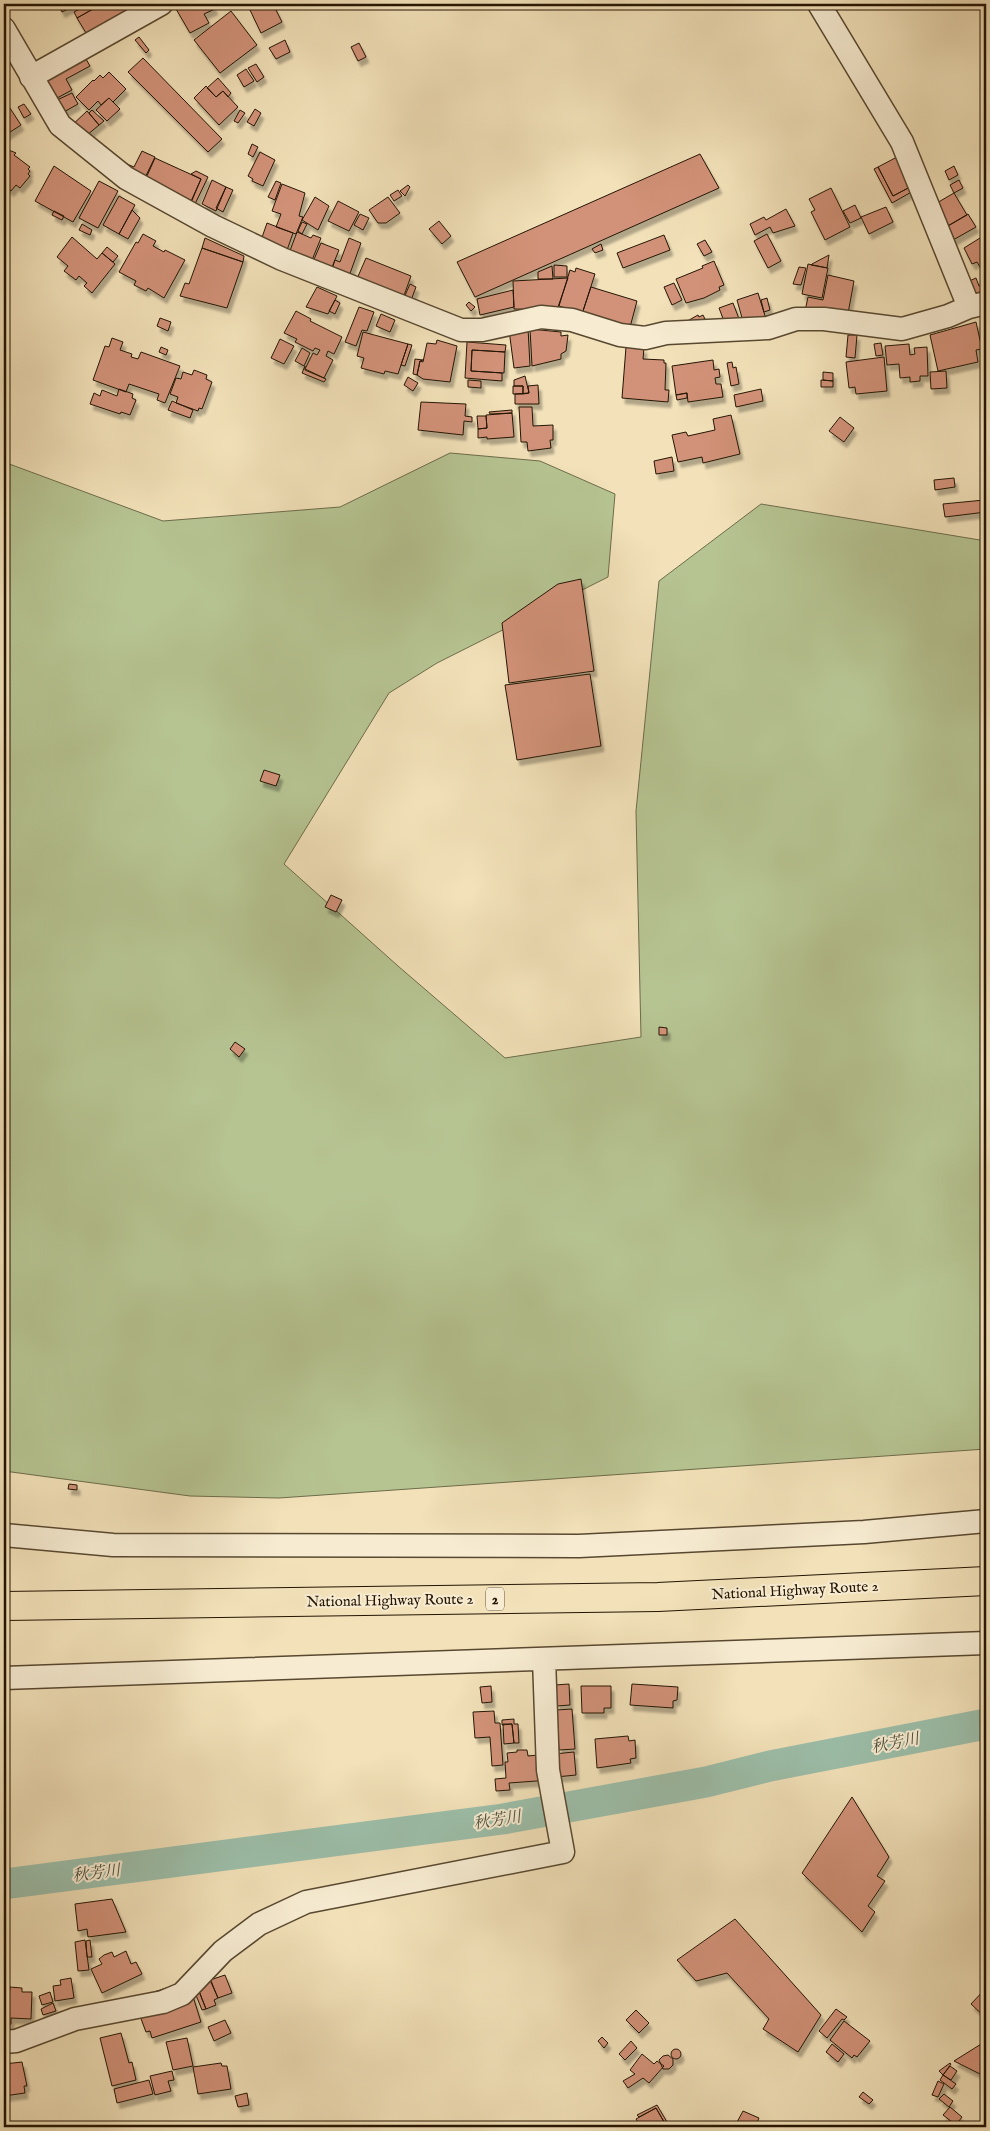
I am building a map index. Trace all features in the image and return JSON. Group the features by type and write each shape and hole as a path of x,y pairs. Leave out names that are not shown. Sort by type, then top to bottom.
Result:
{"highway":[{"name":"National Highway Route 2","path":"4,1606 658,1597 986,1581"}],"street":[{"path":"31,77 162,4"},
{"path":"4,29 60,125 126,178 213,226 282,259 461,330 482,330 541,318 572,320 620,335 645,338 666,333 768,328 796,319 824,319 902,329 978,305 902,142 819,4"},
{"path":"4,1535 113,1545 579,1546 864,1532 986,1521"},
{"path":"4,1678 986,1643"},
{"path":"4,2042 16,2041 75,2019 163,2002 182,1994 223,1951 259,1924 306,1902 563,1852 548,1770 544,1659"}],"green space":[{"path":"450,453 540,461 615,494 608,577 437,663 389,693 284,864 505,1058 641,1037 636,811 659,581 761,504 986,541 986,1449 279,1498 190,1496 4,1471 4,462 163,521 340,507"}],"building":[{"path":"58,4 78,4 62,12"},
{"path":"89,4 102,4 77,18 74,12"},
{"path":"102,4 125,4 128,9 86,33 77,18"},
{"path":"186,4 212,4 215,9 204,14 209,23 190,33 176,9"},
{"path":"263,4 273,4 282,22 261,33 250,10"},
{"path":"231,11 257,45 220,73 194,40"},
{"path":"139,37 149,50 146,53 135,40"},
{"path":"285,40 290,52 276,59 269,48"},
{"path":"359,43 366,57 358,61 351,47"},
{"path":"143,58 222,139 208,152 128,72"},
{"path":"86,59 90,66 66,79 72,90 44,105 31,82"},
{"path":"256,64 264,77 257,82 248,68"},
{"path":"246,69 254,81 244,87 237,75"},
{"path":"109,72 126,89 113,102 109,98 101,105 98,101 89,110 76,97 93,80 100,75 103,78"},
{"path":"218,78 231,93 228,97 223,91 216,97 207,88"},
{"path":"206,86 216,97 223,91 238,107 219,125 194,98"},
{"path":"72,93 78,104 62,113 55,101"},
{"path":"109,98 120,109 107,121 96,110"},
{"path":"4,99 21,125 4,136"},
{"path":"24,104 31,114 24,118 18,107"},
{"path":"255,109 261,113 254,126 247,122"},
{"path":"92,110 104,121 99,125 89,113"},
{"path":"240,110 245,113 238,123 234,121"},
{"path":"87,111 99,125 80,141 69,128"},
{"path":"252,144 258,147 253,157 248,154"},
{"path":"4,148 16,153 14,155 30,167 28,174 30,176 20,188 16,185 11,191 4,186"},
{"path":"142,151 155,157 142,184 123,175 127,164 134,167"},
{"path":"260,152 275,160 263,186 252,181 253,179 248,176"},
{"path":"700,154 719,188 475,297 457,262"},
{"path":"897,157 912,186 893,196 878,167"},
{"path":"155,158 201,179 188,208 142,187"},
{"path":"54,166 91,191 73,222 35,201"},
{"path":"954,166 958,175 949,180 945,171"},
{"path":"878,167 893,196 912,186 915,190 892,203 874,169"},
{"path":"196,171 208,177 194,206 190,205 201,179 191,174"},
{"path":"212,180 226,187 216,211 202,204"},
{"path":"959,180 963,188 954,193 950,185"},
{"path":"99,181 118,191 98,228 79,218"},
{"path":"276,181 281,183 275,200 268,197"},
{"path":"282,184 305,193 299,216 303,217 296,234 276,227 281,214 272,211"},
{"path":"408,185 410,187 405,196 400,191"},
{"path":"226,187 233,190 223,212 216,208"},
{"path":"831,188 850,227 825,240 811,212 815,210 809,199"},
{"path":"398,190 402,196 394,201 390,195"},
{"path":"954,193 967,215 948,226 935,204"},
{"path":"119,196 135,205 119,234 103,225"},
{"path":"315,197 329,206 318,230 302,220"},
{"path":"388,197 400,213 386,223 378,223 369,210"},
{"path":"338,201 359,212 349,231 328,221"},
{"path":"855,205 861,218 850,223 843,211"},
{"path":"886,207 893,222 869,234 861,217"},
{"path":"786,209 795,226 773,233 770,227 755,235 750,224 764,217 766,220"},
{"path":"132,210 140,218 128,239 119,234"},
{"path":"54,211 64,216 62,220 52,215"},
{"path":"360,214 369,218 363,230 354,225"},
{"path":"968,214 976,227 953,240 946,227"},
{"path":"439,221 451,236 442,244 429,229"},
{"path":"302,222 307,224 302,234 298,231"},
{"path":"267,223 293,233 285,256 259,246"},
{"path":"82,224 92,230 90,235 79,230"},
{"path":"297,232 311,238 313,235 321,238 310,265 288,256"},
{"path":"143,234 156,241 153,246 185,260 164,298 148,288 146,291 134,285 136,281 119,272 136,242 138,243"},
{"path":"767,234 781,261 768,268 754,241"},
{"path":"664,235 670,250 623,268 617,253"},
{"path":"72,237 97,259 102,253 115,264 92,293 84,286 87,283 79,276 76,280 64,271 68,266 57,257"},
{"path":"205,238 244,256 243,262 202,248"},
{"path":"349,238 361,243 348,279 331,272 335,260 340,262"},
{"path":"980,238 986,252 985,275 977,262 972,264 964,248"},
{"path":"705,240 712,252 704,256 697,244"},
{"path":"321,243 339,250 330,272 312,264"},
{"path":"601,244 603,250 595,253 592,249"},
{"path":"107,247 118,256 113,262 102,253"},
{"path":"202,248 243,262 227,308 180,296 185,283 189,284"},
{"path":"829,255 827,268 811,265 812,264"},
{"path":"366,258 411,276 402,301 356,281"},
{"path":"714,261 724,285 719,287 720,290 704,298 686,303 676,279 703,268 702,266"},
{"path":"808,264 828,268 822,298 802,294"},
{"path":"554,265 567,266 567,277 554,277"},
{"path":"552,266 553,279 538,279 538,272"},
{"path":"799,267 806,268 801,285 793,284"},
{"path":"576,268 595,274 582,314 559,306 570,270 575,272"},
{"path":"828,275 854,281 847,319 805,311 808,297 823,300"},
{"path":"568,278 557,310 514,309 513,281"},
{"path":"976,278 979,286 984,284 986,292 973,298 967,282"},
{"path":"674,283 682,300 672,305 664,287"},
{"path":"410,284 416,287 410,303 403,300"},
{"path":"317,287 337,296 328,314 306,307"},
{"path":"591,287 637,301 629,331 582,314"},
{"path":"513,290 514,307 480,315 477,299"},
{"path":"758,293 766,319 744,325 737,300"},
{"path":"767,298 770,310 764,312 761,300"},
{"path":"335,300 340,303 335,314 329,311"},
{"path":"469,302 475,307 471,311 466,305"},
{"path":"733,303 741,324 727,329 719,308"},
{"path":"359,307 374,312 367,331 362,330 356,346 345,342"},
{"path":"296,311 311,319 310,321 342,337 334,354 328,351 326,356 333,360 324,378 305,369 313,353 317,355 320,350 315,348 313,351 295,342 297,339 284,333"},
{"path":"381,314 395,320 390,332 376,326"},
{"path":"698,315 699,317 703,315 705,319 682,324"},
{"path":"160,318 171,322 168,331 157,326"},
{"path":"976,322 982,349 976,350 978,362 938,371 930,335"},
{"path":"528,328 530,366 514,368 509,330"},
{"path":"530,329 561,332 561,336 568,335 566,351 561,354 561,359 532,366"},
{"path":"363,332 408,344 398,374 385,371 384,374 361,368 364,358 357,356"},
{"path":"848,335 857,335 855,358 846,357"},
{"path":"112,338 123,342 120,350 132,354 131,357 138,359 141,352 180,366 165,403 157,400 159,394 129,384 126,392 93,380 105,346 109,347"},
{"path":"280,339 294,346 284,364 271,358"},
{"path":"437,340 457,346 450,382 423,379 417,375 420,361 423,362 427,343 436,344"},
{"path":"467,342 506,345 505,352 472,350 471,371 502,373 502,381 465,378"},
{"path":"881,343 883,355 876,356 874,344"},
{"path":"408,344 412,345 405,366 401,365"},
{"path":"909,344 910,355 915,354 914,348 927,347 928,376 920,376 920,381 910,382 910,377 900,378 899,364 887,365 885,346"},
{"path":"161,347 168,350 166,355 159,352"},
{"path":"626,347 644,348 643,359 664,360 664,363 666,363 665,390 669,390 668,402 622,398"},
{"path":"302,348 310,353 304,366 295,361"},
{"path":"472,350 505,352 504,373 471,371"},
{"path":"884,357 887,391 856,394 855,387 849,388 846,362"},
{"path":"415,359 423,360 420,361 417,375 413,374"},
{"path":"713,360 714,370 719,369 720,377 715,378 716,384 721,384 723,397 688,402 687,393 676,395 672,366"},
{"path":"732,362 733,368 736,367 739,384 731,386 727,363"},
{"path":"305,366 305,370 326,379 324,382 302,373"},
{"path":"194,370 207,375 206,379 212,382 202,409 199,408 198,411 176,403 178,397 170,394 176,378 181,379 183,372 192,375"},
{"path":"946,371 947,388 931,389 930,372"},
{"path":"823,372 833,373 833,381 823,380"},
{"path":"525,376 529,393 523,394 523,386 514,386 514,380"},
{"path":"408,377 418,383 413,391 404,385"},
{"path":"468,380 481,381 481,388 468,387"},
{"path":"821,380 833,381 833,387 821,387"},
{"path":"538,385 539,404 515,404 515,394 529,393 528,386"},
{"path":"513,386 523,386 523,394 513,394"},
{"path":"119,389 133,394 132,398 136,400 130,415 121,412 120,414 90,404 94,393 100,396 102,390 117,396"},
{"path":"761,389 763,401 736,407 734,395"},
{"path":"687,393 687,398 677,400 676,395"},
{"path":"172,401 193,410 190,418 168,410"},
{"path":"421,402 466,404 465,416 472,417 472,422 464,421 463,435 418,430"},
{"path":"519,407 532,407 533,426 553,425 553,440 550,440 551,448 528,451 527,442 521,442"},
{"path":"512,410 512,413 490,414 489,412"},
{"path":"512,413 514,437 478,438 478,429 487,428 486,415"},
{"path":"731,415 740,454 703,463 702,457 678,462 672,435 686,432 688,436 715,430 713,419"},
{"path":"477,416 486,416 487,428 478,429"},
{"path":"840,417 854,428 844,442 829,431"},
{"path":"672,457 674,471 656,474 654,461"},
{"path":"954,478 955,487 935,490 934,480"},
{"path":"984,500 986,512 945,517 943,504"},
{"path":"581,579 594,671 509,683 502,623 558,584"},
{"path":"590,674 601,746 517,760 505,685"},
{"path":"264,770 280,775 276,786 260,781"},
{"path":"331,895 342,900 336,912 325,907"},
{"path":"659,1027 667,1028 667,1035 659,1035"},
{"path":"235,1042 245,1049 239,1057 230,1049"},
{"path":"69,1484 77,1485 77,1490 68,1489"},
{"path":"569,1684 570,1705 557,1706 555,1685"},
{"path":"632,1684 678,1687 677,1700 673,1701 673,1708 630,1705"},
{"path":"491,1686 492,1702 482,1703 480,1687"},
{"path":"581,1686 611,1686 611,1708 604,1708 604,1713 582,1713"},
{"path":"572,1709 575,1749 559,1750 556,1710"},
{"path":"494,1711 495,1723 500,1723 503,1765 492,1766 490,1737 475,1738 473,1712"},
{"path":"514,1719 514,1724 518,1724 519,1743 514,1743 512,1724 502,1725 502,1720"},
{"path":"503,1724 512,1724 514,1743 504,1744"},
{"path":"628,1736 629,1741 635,1740 636,1758 630,1759 631,1763 597,1768 595,1739"},
{"path":"517,1750 527,1750 528,1756 548,1754 550,1780 509,1783 510,1790 496,1791 495,1779 506,1778 505,1762 508,1762 507,1753 517,1752"},
{"path":"574,1752 576,1775 556,1777 554,1754"},
{"path":"852,1797 889,1857 877,1876 885,1881 868,1906 875,1912 862,1932 802,1873"},
{"path":"112,1899 126,1932 88,1937 87,1929 78,1931 75,1904"},
{"path":"735,1919 821,2015 798,2052 763,2029 769,2019 727,1973 696,1981 677,1960"},
{"path":"85,1940 89,1970 78,1971 75,1942"},
{"path":"90,1940 92,1957 87,1957 86,1941"},
{"path":"126,1951 131,1964 136,1962 142,1974 102,1993 91,1969 102,1964 99,1959 104,1955 112,1952 114,1957"},
{"path":"225,1975 232,1993 218,1998 210,1980"},
{"path":"209,1976 218,1998 214,2000 216,2005 206,2009 195,1981"},
{"path":"71,1978 74,1998 55,2001 53,1986 61,1985 60,1980"},
{"path":"189,1978 195,1981 206,2009 202,2010"},
{"path":"10,1987 22,1988 22,1992 32,1992 31,2019 11,2018 11,2024 4,2026 4,1994 9,1995"},
{"path":"166,1988 167,1992 191,1990 201,2022 152,2038 150,2031 146,2032 140,2016 155,1996 154,1992"},
{"path":"986,1988 986,2018 971,2004"},
{"path":"50,1992 53,2002 42,2005 39,1996"},
{"path":"53,2003 56,2011 43,2015 41,2009"},
{"path":"836,2009 847,2017 844,2020 842,2019 827,2038 819,2031"},
{"path":"636,2010 649,2023 639,2033 626,2020"},
{"path":"225,2020 231,2033 214,2041 208,2027"},
{"path":"844,2021 870,2041 857,2057 854,2055 852,2058 830,2040"},
{"path":"121,2033 129,2063 132,2062 136,2080 112,2086 100,2038"},
{"path":"602,2037 608,2043 604,2048 598,2041"},
{"path":"187,2038 193,2066 173,2070 166,2042"},
{"path":"631,2041 637,2048 625,2060 619,2054"},
{"path":"986,2041 986,2077 954,2061"},
{"path":"832,2044 844,2054 838,2062 826,2052"},
{"path":"676,2049 681,2054 676,2059 671,2054"},
{"path":"642,2054 654,2064 657,2061 664,2066 649,2083 643,2078 628,2088 623,2081 635,2074 630,2070"},
{"path":"668,2055 673,2059 673,2065 669,2069 663,2069 659,2060 663,2056"},
{"path":"22,2062 27,2086 24,2086 25,2093 4,2096 4,2064"},
{"path":"221,2063 222,2066 227,2066 231,2089 198,2094 193,2067"},
{"path":"951,2064 943,2075 939,2071"},
{"path":"950,2066 957,2071 951,2080 943,2075"},
{"path":"172,2071 174,2080 168,2081 171,2091 155,2095 150,2076"},
{"path":"943,2075 956,2084 952,2089 940,2080"},
{"path":"149,2080 153,2094 117,2103 114,2089"},
{"path":"938,2081 944,2084 938,2097 932,2095"},
{"path":"863,2092 873,2100 869,2104 859,2097"},
{"path":"247,2093 249,2105 238,2107 235,2096"},
{"path":"944,2094 953,2101 949,2107 939,2099"},
{"path":"657,2105 670,2127 667,2127 656,2108 639,2117 637,2115"},
{"path":"950,2107 962,2117 956,2125 943,2115"},
{"path":"656,2108 667,2127 641,2127 636,2119"},
{"path":"743,2111 759,2118 755,2127 738,2127 739,2125 736,2124"}],"waterway":[{"name":"秋芳川","path":"4,1884 503,1819 706,1782 770,1766 986,1724"}]}
